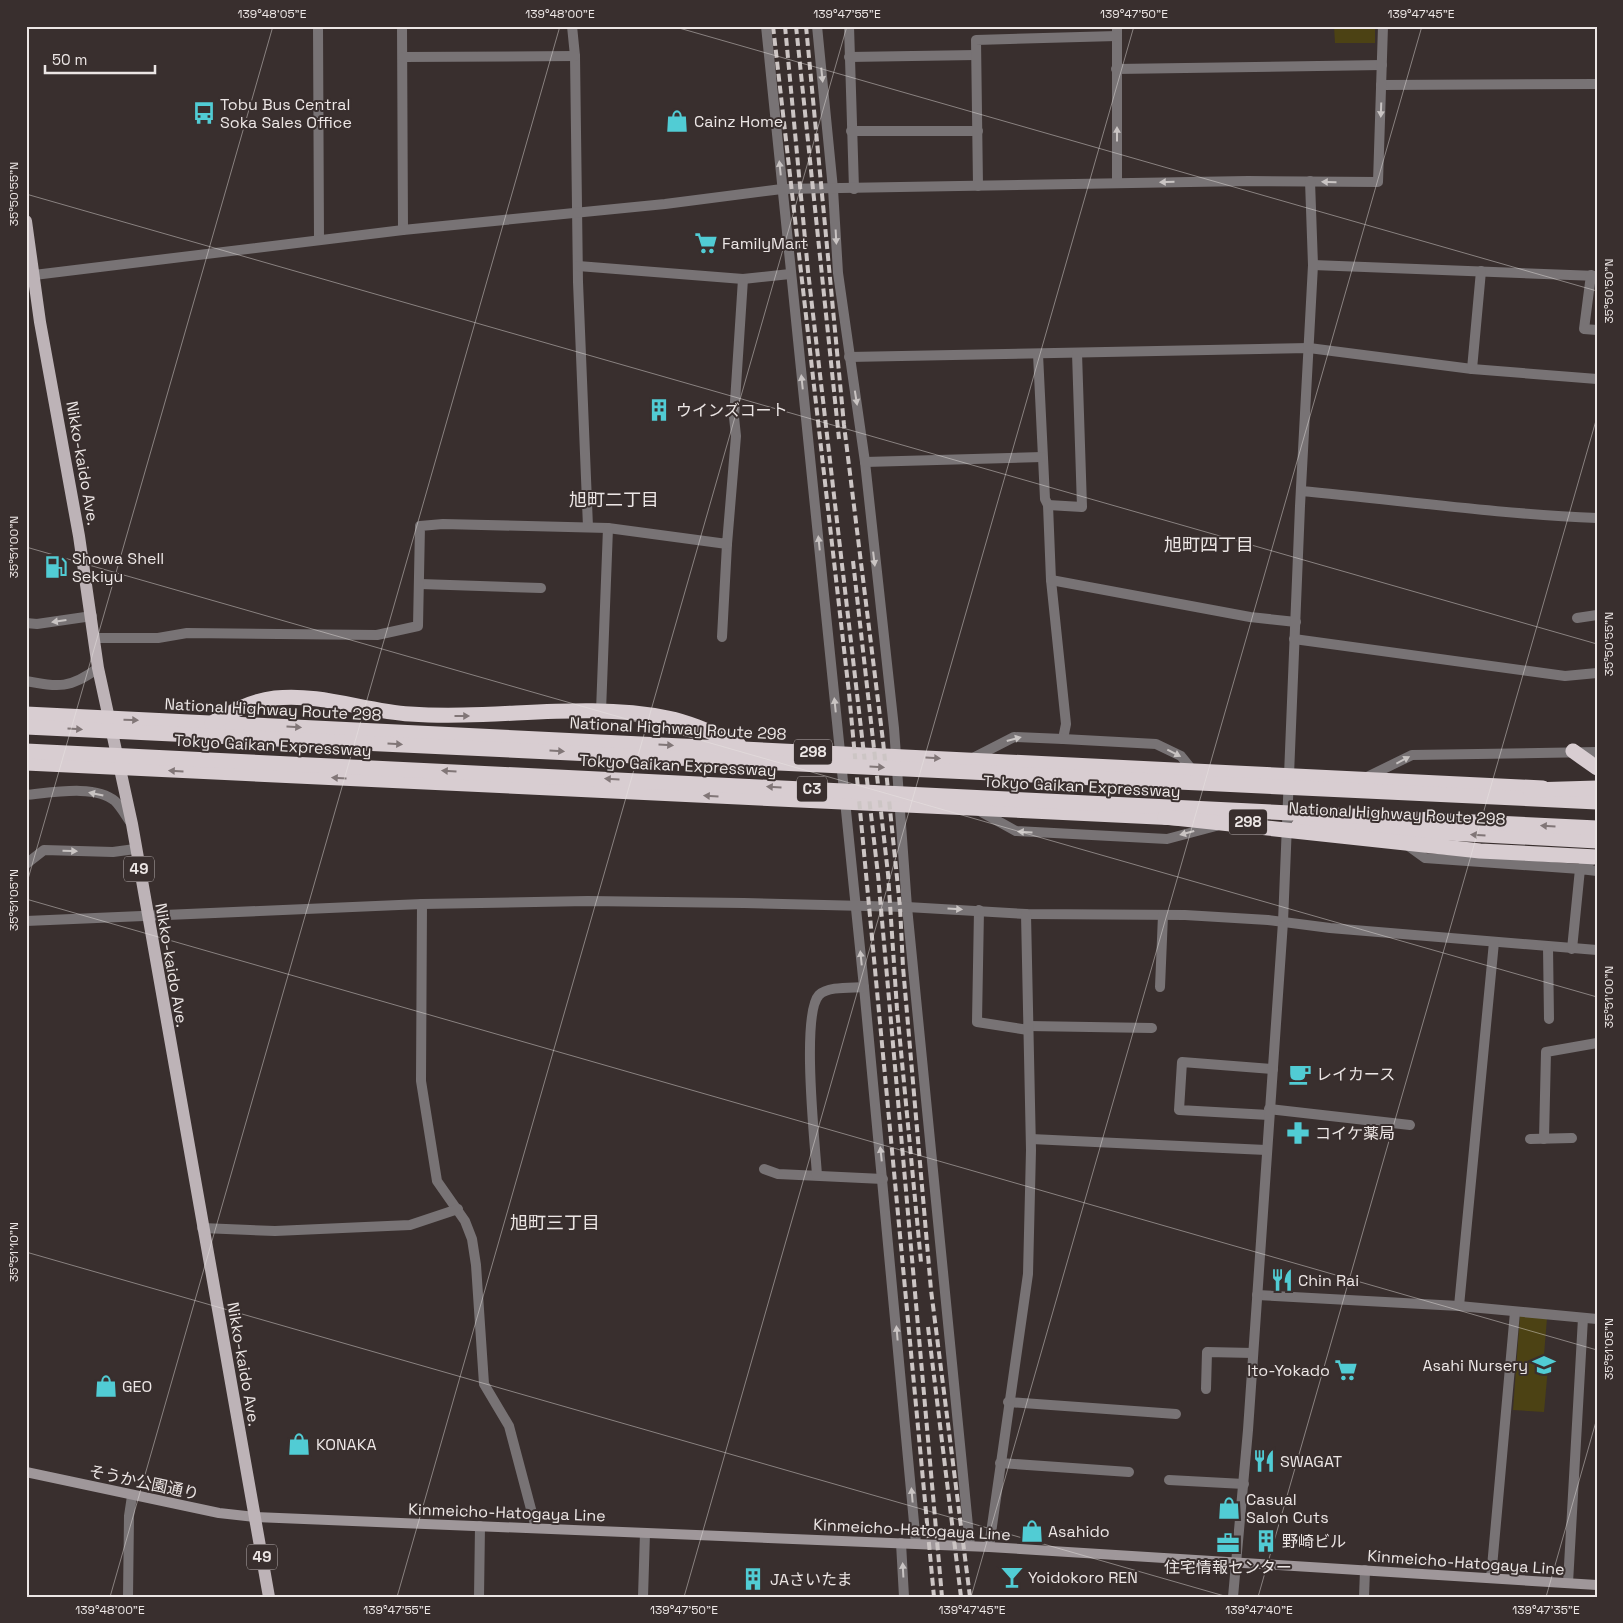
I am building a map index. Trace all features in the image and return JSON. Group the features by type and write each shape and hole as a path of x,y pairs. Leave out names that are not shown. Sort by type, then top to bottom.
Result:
{"highway":[{"path":"211,724 247,704 294,697 410,714 487,716 554,710 602,711 668,718 700,728 747,749"},
{"name":"National Highway Route 298","path":"28,719 108,719 840,753 1359,780 1597,789"},
{"name":"Tokyo Gaikan Expressway","path":"28,719 1597,802"},
{"path":"1573,751 1597,768"},
{"name":"National Highway Route 298","path":"28,759 118,768 1234,821 1597,841"},
{"name":"Tokyo Gaikan Expressway","path":"28,759 1008,800 1597,828"},
{"path":"1406,793 1597,789"},
{"path":"1008,800 1480,851 1597,857"}],"main road":[{"name":"Nikko-kaido Ave.","path":"26,221 30,275 92,616 98,668 118,768 132,824 268,1597"},
{"name":"そうか公園通り","path":"26,1472 132,1496 255,1518"},
{"name":"Kinmeicho-Hatogaya Line","path":"255,1518 970,1546 1597,1585"}],"street":[{"path":"318,26 319,240"},
{"path":"402,26 403,230"},
{"path":"572,26 575,56 576,213 588,527"},
{"path":"766,26 883,1179 916,1544"},
{"path":"817,26 833,189 838,272 865,462 896,756 907,907 970,1546"},
{"path":"849,26 854,189"},
{"path":"30,275 403,230 576,213 782,189 1117,183 1378,182 1383,26"},
{"path":"978,186 976,40 1117,31 1117,183"},
{"path":"849,57 976,55"},
{"path":"403,57 575,56"},
{"path":"1116,69 1382,65"},
{"path":"1381,85 1597,84"},
{"path":"851,131 978,131"},
{"path":"1233,1597 1244,1484 1283,922 1294,639 1313,265 1310,181"},
{"path":"1313,265 1594,275 1584,329 1597,330"},
{"path":"578,266 743,279 790,274"},
{"path":"1472,369 1481,271"},
{"path":"722,637 736,436 734,417 743,279"},
{"path":"849,357 1309,348 1472,369 1597,379"},
{"path":"1048,506 1082,507 1077,353"},
{"path":"1038,354 1042,456 1045,499 1048,506 1051,580 1066,724 1063,738"},
{"path":"865,462 1042,456"},
{"path":"1301,491 1430,503 1479,510 1597,518"},
{"path":"94,638 158,638 196,633 377,635 418,626 420,526 443,524 608,528 727,544"},
{"path":"602,711 608,528"},
{"path":"1051,580 1250,617 1296,622"},
{"path":"420,584 541,588"},
{"path":"1577,618 1597,615"},
{"path":"26,623 37,624 92,616"},
{"path":"1294,639 1565,676 1597,673"},
{"path":"29,681 68,685 81,681 98,668"},
{"path":"970,760 1014,737 1063,738 1156,744 1181,756 1193,771"},
{"path":"1359,780 1412,755 1597,752"},
{"path":"26,795 72,791 102,794 115,801 132,824"},
{"path":"976,809 1016,831 1167,839 1234,821"},
{"path":"1387,830 1425,858 1597,870"},
{"path":"26,864 44,850 113,852 135,849"},
{"path":"1572,949 1580,869 1597,857"},
{"path":"26,921 147,914 422,904 588,901 744,903 907,907 1026,914 1163,915 1283,922 1597,950"},
{"path":"422,904 421,1081 437,1181 458,1209 472,1239 476,1265 484,1384 509,1426 536,1528"},
{"path":"979,910 977,1022 1028,1028 1152,1028"},
{"path":"990,1547 1008,1402 1028,1274 1031,1139 1026,914"},
{"path":"1160,986 1163,915"},
{"path":"1459,1306 1494,942"},
{"path":"1548,947 1549,1019"},
{"path":"817,1175 809,1040 817,997 824,991 864,987"},
{"path":"1544,1139 1546,1052 1597,1043"},
{"path":"1273,1069 1182,1062 1179,1110 1269,1112 1410,1125"},
{"path":"1530,1140 1572,1138"},
{"path":"1031,1139 1266,1150"},
{"path":"764,1169 778,1174 883,1179"},
{"path":"202,1228 245,1228 275,1231 410,1225 458,1209"},
{"path":"1257,1295 1459,1306 1597,1319"},
{"path":"1491,1578 1515,1312"},
{"path":"1568,1583 1583,1318"},
{"path":"1206,1389 1207,1352 1253,1353"},
{"path":"1008,1402 1176,1414"},
{"path":"1000,1464 1129,1472"},
{"path":"1169,1480 1244,1484"},
{"path":"128,1597 132,1496"},
{"path":"479,1597 480,1526"},
{"path":"642,1597 645,1533"},
{"path":"901,1543 904,1597"},
{"path":"1364,1597 1365,1570"}],"shaded area":[{"path":"1334,26 1375,26 1375,43 1335,43"},
{"path":"1520,1315 1547,1318 1544,1355 1549,1356 1544,1412 1513,1410"}],"railway":[{"path":"773,26 849,693 934,1597"},
{"path":"785,26 808,271 878,875 942,1597"},
{"path":"796,26 839,439"},
{"path":"806,26 844,425 883,741 900,907 903,967 931,1290 970,1597"},
{"path":"853,561 888,874 897,1009 921,1262"},
{"path":"928,1327 961,1597"}],"place":[{"name":"Tobu Bus Central Soka Sales Office","path":"204,113"},
{"name":"Cainz Home","path":"677,121"},
{"name":"FamilyMart","path":"706,243"},
{"name":"ウインズコート","path":"659,410"},
{"name":"Showa Shell Sekiyu","path":"56,567"},
{"name":"レイカース","path":"1300,1074"},
{"name":"コイケ薬局","path":"1298,1133"},
{"name":"Chin Rai","path":"1282,1280"},
{"name":"Asahi Nursery","path":"1544,1365"},
{"name":"Ito-Yokado","path":"1346,1370"},
{"name":"GEO","path":"106,1386"},
{"name":"KONAKA","path":"299,1444"},
{"name":"SWAGAT","path":"1264,1461"},
{"name":"Casual Salon Cuts","path":"1229,1508"},
{"name":"Asahido","path":"1032,1531"},
{"name":"野崎ビル","path":"1266,1541"},
{"name":"住宅情報センター","path":"1228,1543"},
{"name":"Yoidokoro REN","path":"1012,1577"},
{"name":"JAさいたま","path":"753,1579"}],"district":[{"name":"旭町二丁目","path":"614,500"},
{"name":"旭町四丁目","path":"1209,545"},
{"name":"旭町三丁目","path":"555,1223"}]}
